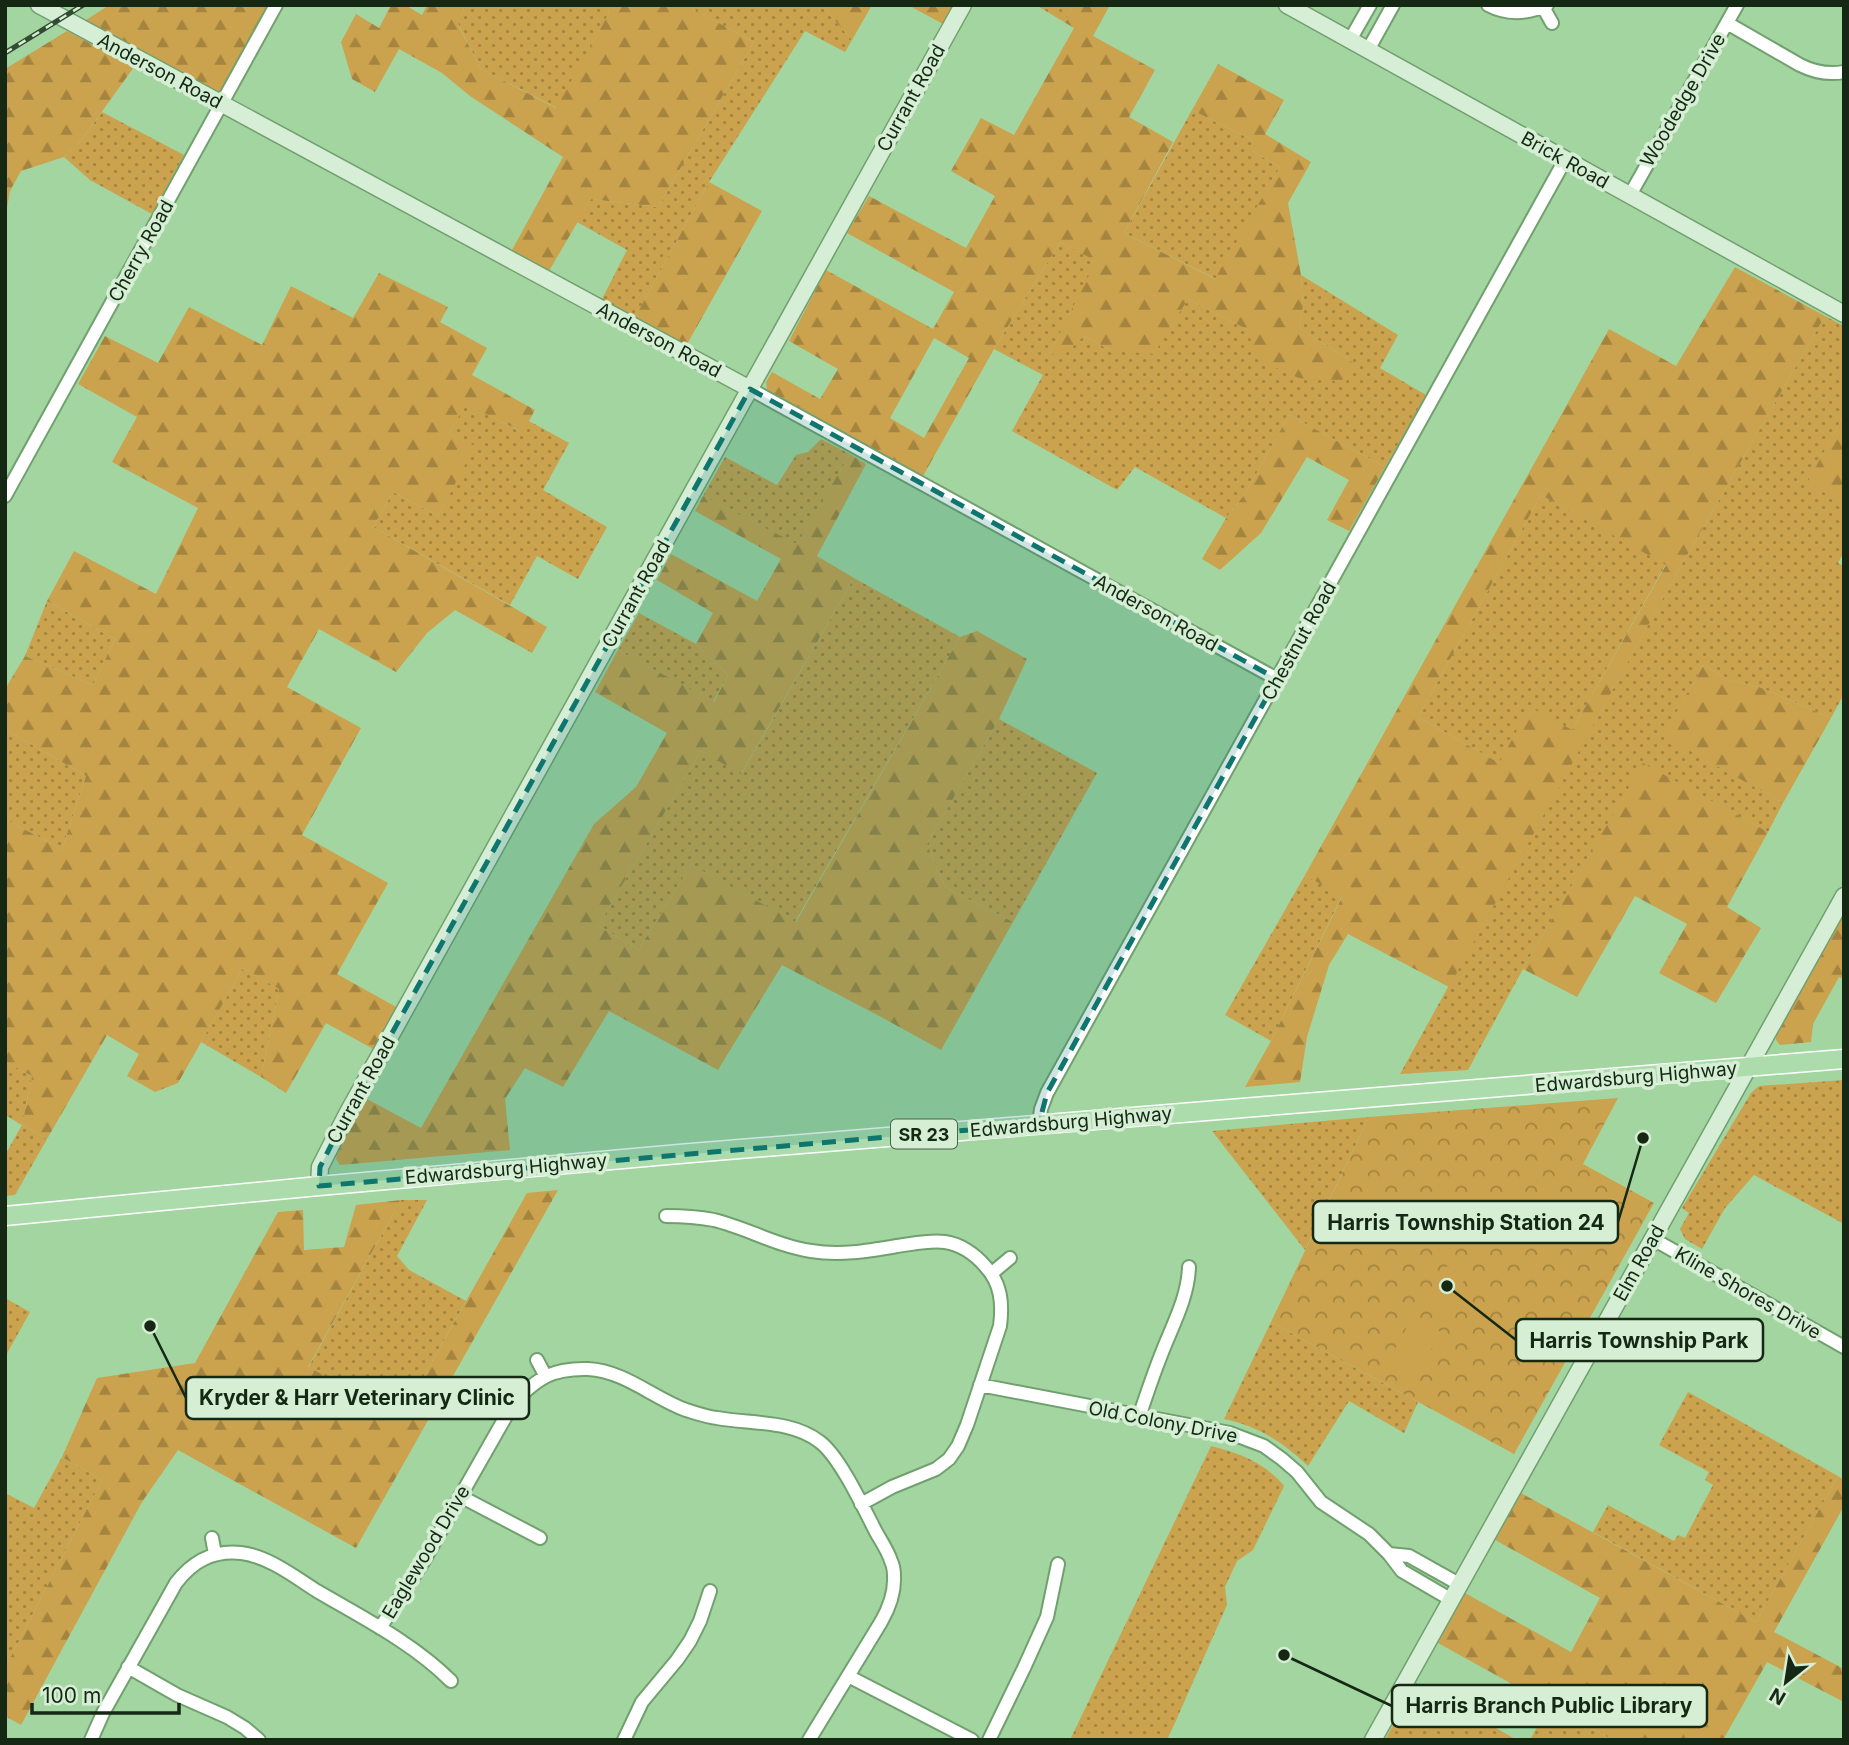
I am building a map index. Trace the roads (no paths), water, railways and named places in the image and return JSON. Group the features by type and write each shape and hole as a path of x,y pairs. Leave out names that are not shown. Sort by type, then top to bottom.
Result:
{"main road":[{"name":"Edwardsburg Highway","path":"5,1216 319,1185 1844,1059"}],"street":[{"name":"Anderson Road","path":"38,5 750,388 1277,679"},
{"name":"Cherry Road","path":"5,496 276,5"},
{"name":"Currant Road","path":"319,1185 320,1167 347,1114 963,5"},
{"name":"Brick Road","path":"1287,5 1844,314"},
{"path":"1350,40 1370,5"},
{"path":"1368,50 1392,5"},
{"path":"1488,5 1509,12 1531,11 1545,6 1552,23"},
{"name":"Woodedge Drive","path":"1630,195 1737,5"},
{"path":"1727,23 1812,71 1844,72"},
{"name":"Chestnut Road","path":"1039,1124 1047,1093 1565,160"},
{"name":"Elm Road","path":"1373,1740 1844,896"},
{"path":"666,1216 715,1221 778,1243 838,1254 926,1241 947,1242 964,1248 992,1273 1000,1290 1000,1326 958,1446 949,1459 936,1469 892,1487 861,1504"},
{"name":"Kline Shores Drive","path":"1653,1239 1844,1347"},
{"path":"992,1273 1010,1258"},
{"path":"1139,1417 1184,1297 1189,1267"},
{"path":"537,1360 545,1375 566,1370 590,1369 608,1373 629,1380 655,1397 686,1410 716,1418 786,1427 805,1433 821,1442 833,1454 891,1561 893,1591 890,1605 881,1622 809,1740"},
{"name":"Eaglewood Drive","path":"215,1554 245,1553 257,1557 380,1629 423,1562 514,1402 528,1387 545,1375"},
{"name":"Old Colony Drive","path":"980,1385 1230,1433 1264,1446 1297,1472 1321,1502 1369,1534 1390,1553 1402,1571 1450,1599"},
{"path":"460,1496 540,1538"},
{"path":"91,1740 103,1713 176,1583 196,1563 215,1554 212,1538"},
{"name":"Old Colony Drive","path":"1390,1553 1409,1556 1459,1584"},
{"path":"989,1740 1047,1617 1058,1564"},
{"path":"624,1740 642,1702 690,1641 710,1591"},
{"path":"380,1629 420,1655 450,1681"},
{"path":"128,1667 177,1695 227,1717 259,1740"},
{"path":"848,1676 972,1740"}],"railway":[{"path":"5,53 83,5"}],"place":[{"name":"Harris Township Station 24","path":"1643,1138"},
{"name":"Harris Township Park","path":"1447,1286"},
{"name":"Kryder & Harr Veterinary Clinic","path":"150,1326"},
{"name":"Harris Branch Public Library","path":"1284,1655"}]}
